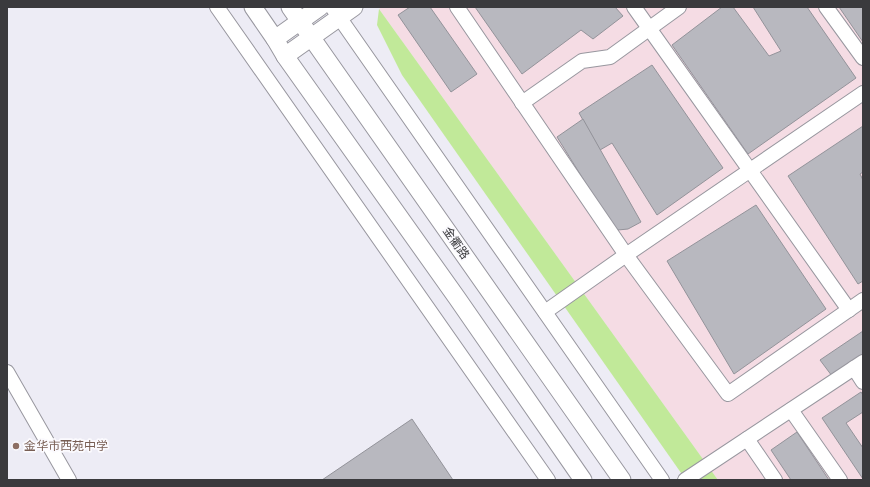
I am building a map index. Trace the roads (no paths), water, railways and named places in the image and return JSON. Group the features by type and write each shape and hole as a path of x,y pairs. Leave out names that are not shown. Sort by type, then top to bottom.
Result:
{"main road":[{"path":"253,7 583,480"},
{"name":"金衢路","path":"290,7 622,480"},
{"path":"275,39 320,7"},
{"path":"286,56 311,38 336,12 354,7"}],"street":[{"path":"218,7 548,480"},
{"path":"457,7 626,255 728,394 863,300"},
{"path":"634,7 849,310"},
{"path":"522,103 582,61 610,57 679,7"},
{"path":"826,7 863,58"},
{"path":"336,12 662,480"},
{"path":"545,312 863,92"},
{"path":"685,480 858,365 863,382"},
{"path":"7,372 69,480"},
{"path":"791,410 840,480"},
{"path":"747,439 775,480"}],"place":[{"name":"金华市西苑中学","path":"16,446"}]}
